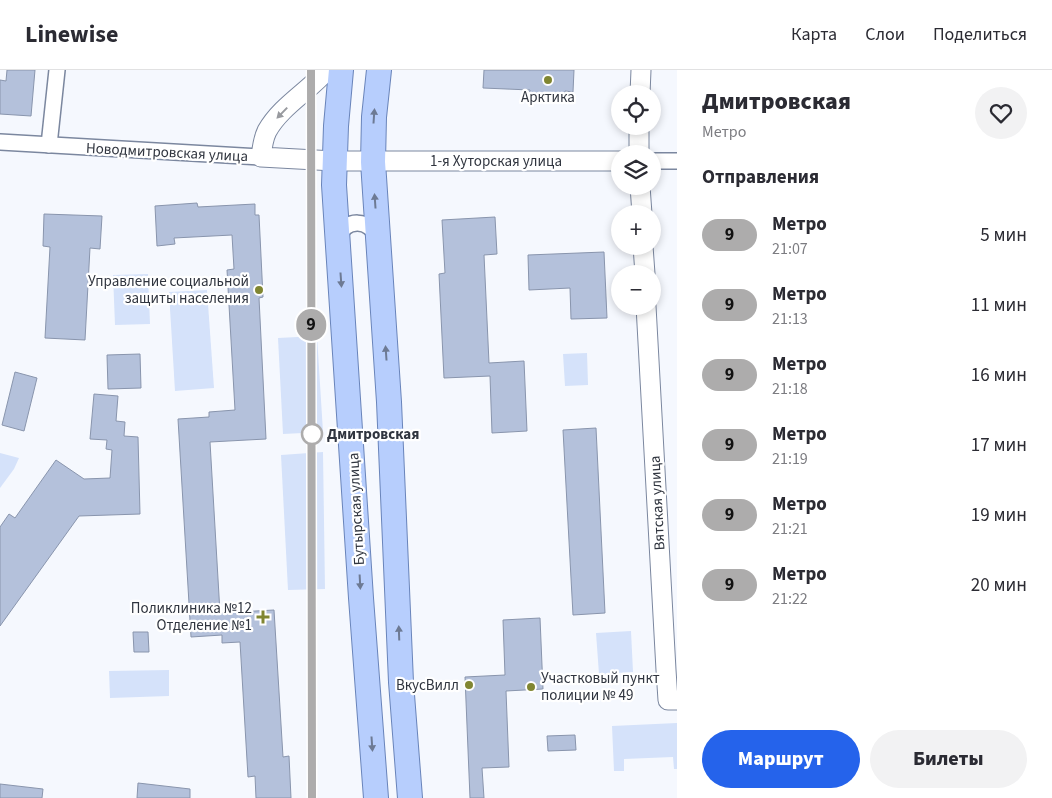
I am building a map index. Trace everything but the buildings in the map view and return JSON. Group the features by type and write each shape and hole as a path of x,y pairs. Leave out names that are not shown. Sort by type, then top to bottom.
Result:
{"main road":[{"name":"Бутырская улица","path":"341,70 334,162 361,598 376,798"},
{"path":"379,70 374,117 373,162 389,402 401,682 410,798"}],"street":[{"path":"49,145 57,70"},
{"path":"262,157 262,144 267,131 288,107 327,70"},
{"path":"640,85 641,70"},
{"name":"Новодмитровская улица","path":"0,142 334,162 373,162"},
{"name":"1-я Хуторская улица","path":"373,162 611,161"},
{"path":"661,161 677,161"},
{"path":"338,243 339,236 347,225 360,222 372,229 378,241"},
{"name":"Вятская улица","path":"647,315 673,700"}],"shaded area":[{"path":"148,274 150,324 115,325 113,275"},
{"path":"207,290 214,388 175,391 169,292"},
{"path":"317,336 323,432 283,434 278,338"},
{"path":"587,353 588,385 565,386 563,354"},
{"path":"323,452 325,589 288,590 281,455"},
{"path":"0,453 19,458 14,469 0,488"},
{"path":"631,631 633,672 599,674 596,633"},
{"path":"169,670 169,696 110,698 109,671"},
{"path":"677,723 677,769 674,769 673,757 624,759 624,771 614,771 612,726"}],"metro line":[{"name":"9","path":"311,70 312,798"}],"place":[{"name":"Арктика","path":"548,80"},
{"name":"Управление социальной защиты населения","path":"259,290"},
{"name":"Дмитровская","path":"312,434"},
{"name":"Поликлиника №12 Отделение №1","path":"263,617"},
{"name":"ВкусВилл","path":"469,685"},
{"name":"Участковый пункт полиции № 49","path":"531,687"}]}
